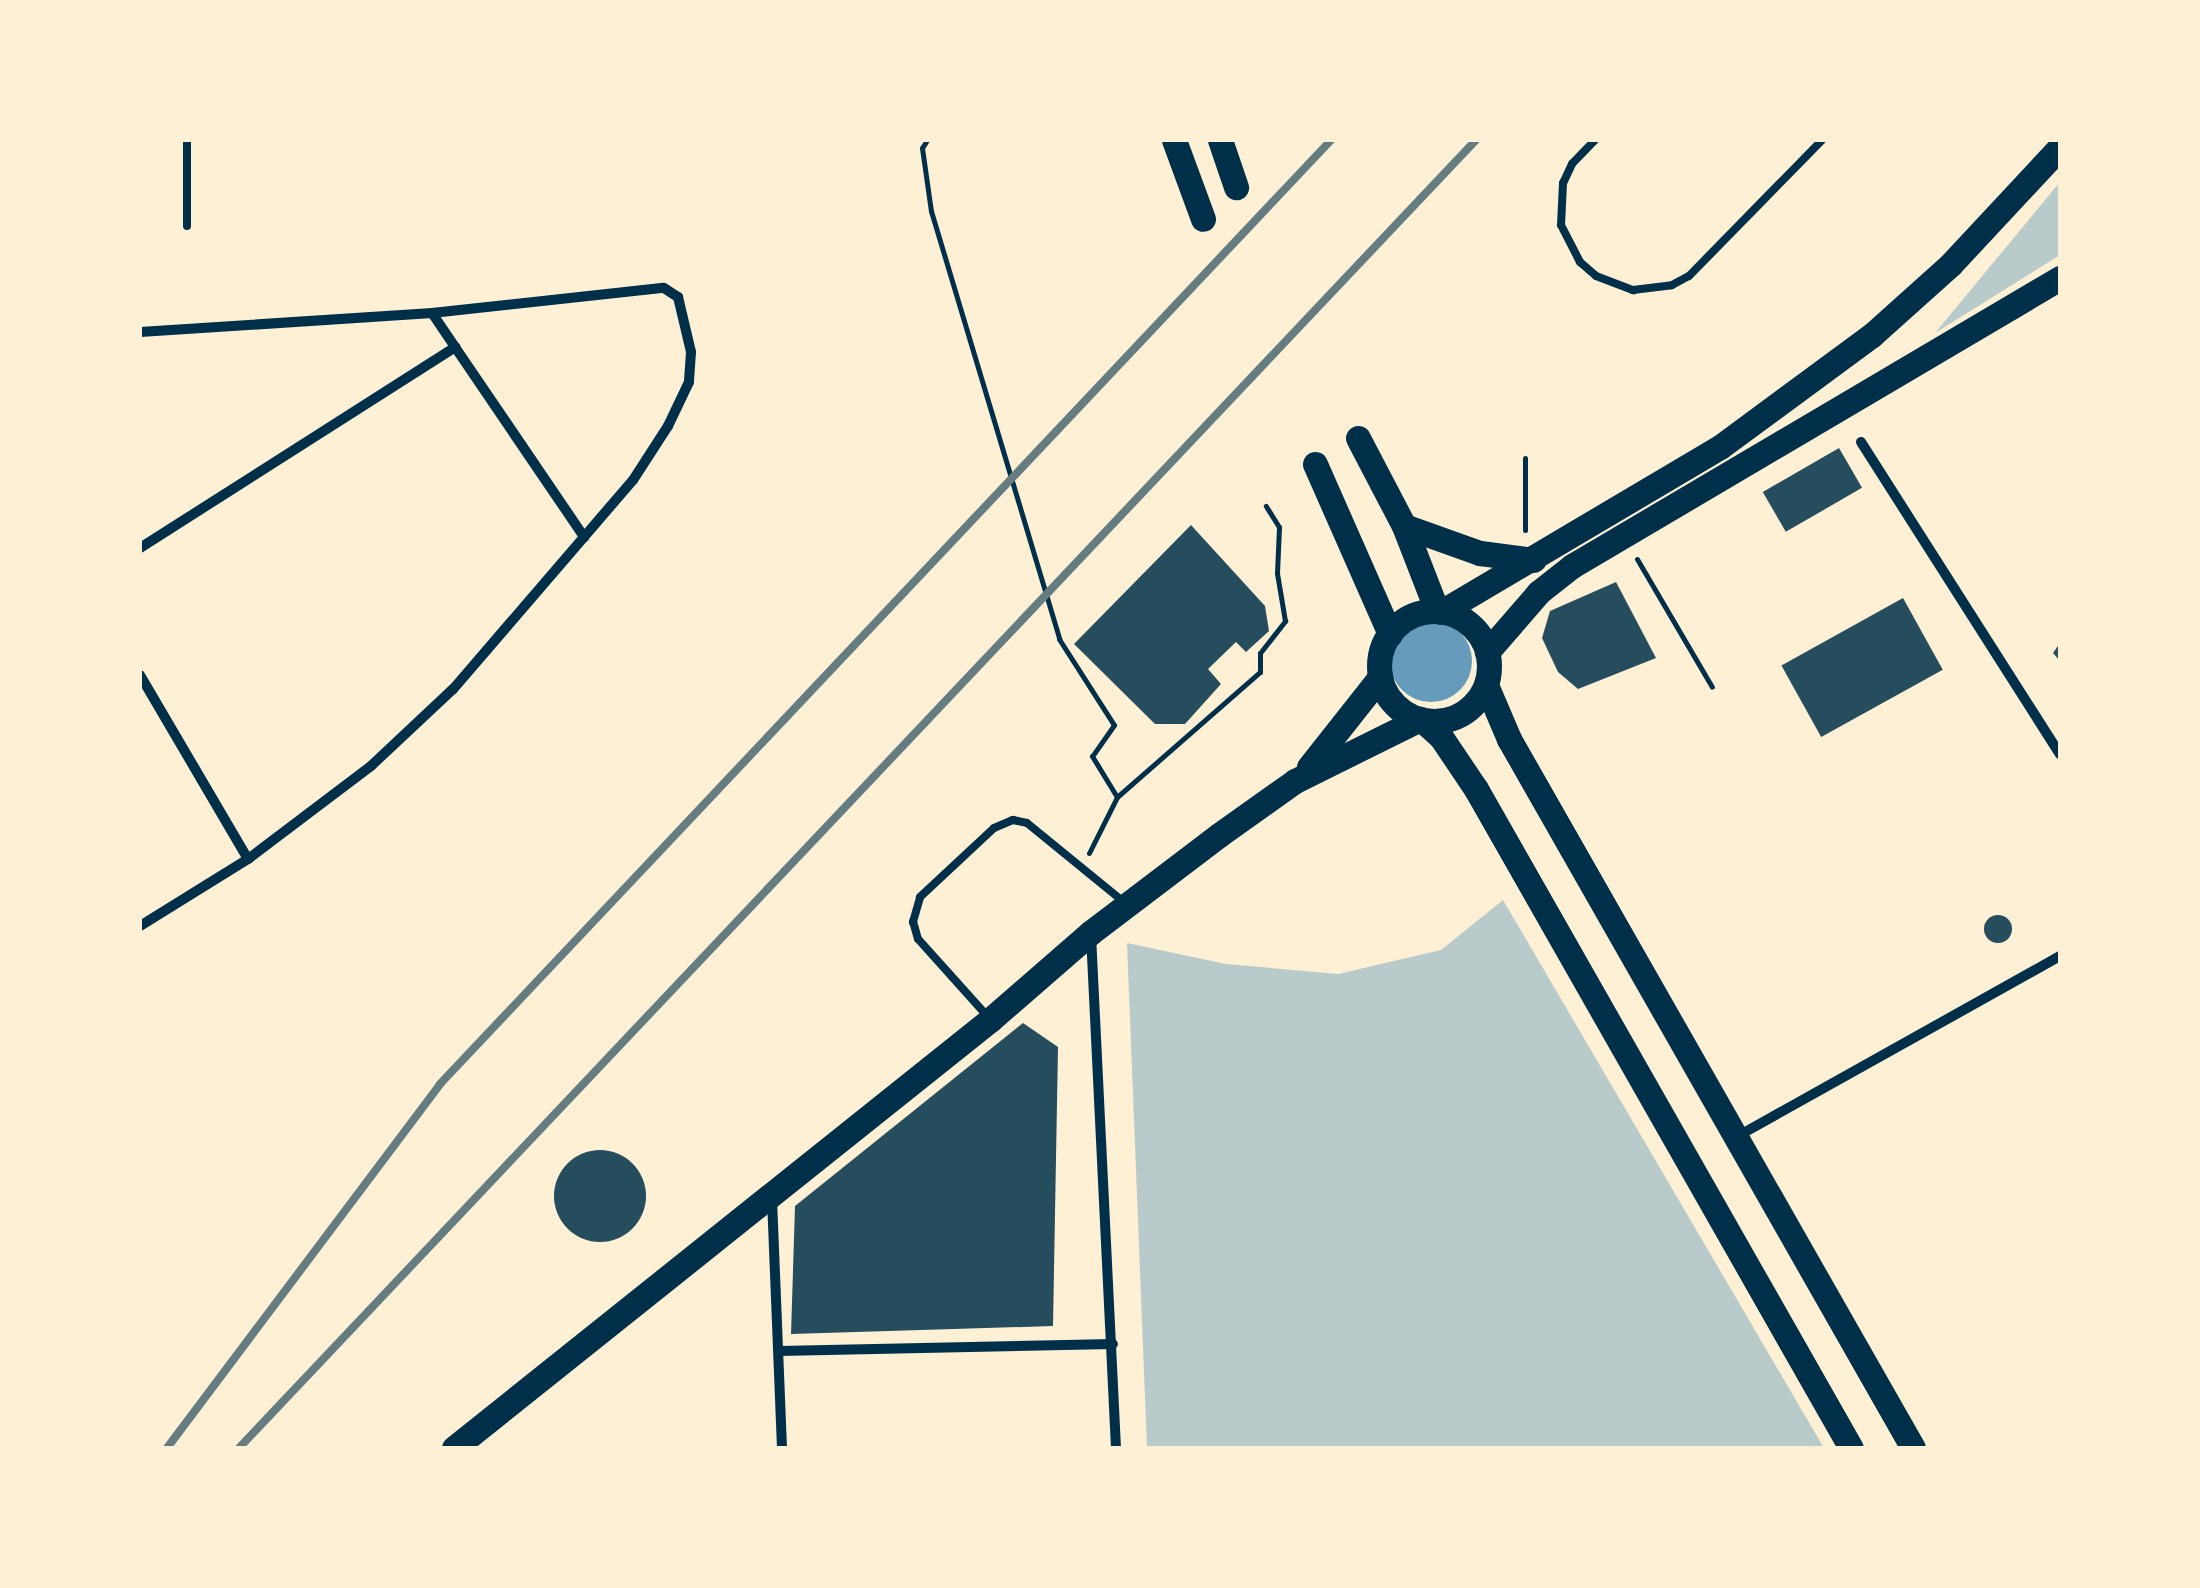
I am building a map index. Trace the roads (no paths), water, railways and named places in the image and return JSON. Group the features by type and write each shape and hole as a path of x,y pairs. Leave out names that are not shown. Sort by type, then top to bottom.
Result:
{"main road":[{"path":"1174,140 1204,220"},
{"path":"1220,140 1236,187"},
{"path":"1852,1448 1476,788 1440,737 1394,704 1380,677 1379,661 1390,634 1410,616 1439,611 1529,548 1720,447 1872,335 1951,264 2060,147"},
{"path":"1488,652 1539,592 1623,535 1734,467 1948,349 2060,278"},
{"path":"1358,438 1404,526 1439,611 1470,624 1488,652 1486,685 1510,739 1913,1448"},
{"path":"1315,464 1390,634"},
{"path":"1404,526 1480,553 1529,548"},
{"path":"1295,781 1340,732 1380,677"},
{"path":"454,1448 990,1020 1128,904 1295,781 1421,720 1438,721 1467,710 1486,685"}],"street":[{"path":"140,332 432,312 664,288 678,297 691,352 689,382 668,426 633,480 453,689 371,766 248,860 140,926"},
{"path":"432,312 584,538"},
{"path":"140,548 455,347"},
{"path":"1861,442 2060,754"},
{"path":"140,675 248,860"},
{"path":"1090,934 1116,1448"},
{"path":"1736,1138 2060,956"},
{"path":"772,1192 782,1448"},
{"path":"779,1351 1113,1344"}],"lane":[{"path":"186,226 187,140"},
{"path":"1595,140 1572,164 1563,183 1562,225 1568,244 1596,276 1633,290 1672,286 1690,276 1822,140"},
{"path":"990,1020 918,939 913,922 920,898 994,828 1013,820 1027,823 1128,904"}],"water":[{"path":"1431,620 1447,623 1460,632 1469,645 1469,677 1460,690 1447,699 1431,702 1415,699 1402,690 1393,677 1390,661 1393,645 1402,632 1415,623"}],"railway":[{"path":"167,1448 440,1084 1331,140"},
{"path":"239,1448 1476,140"}]}
